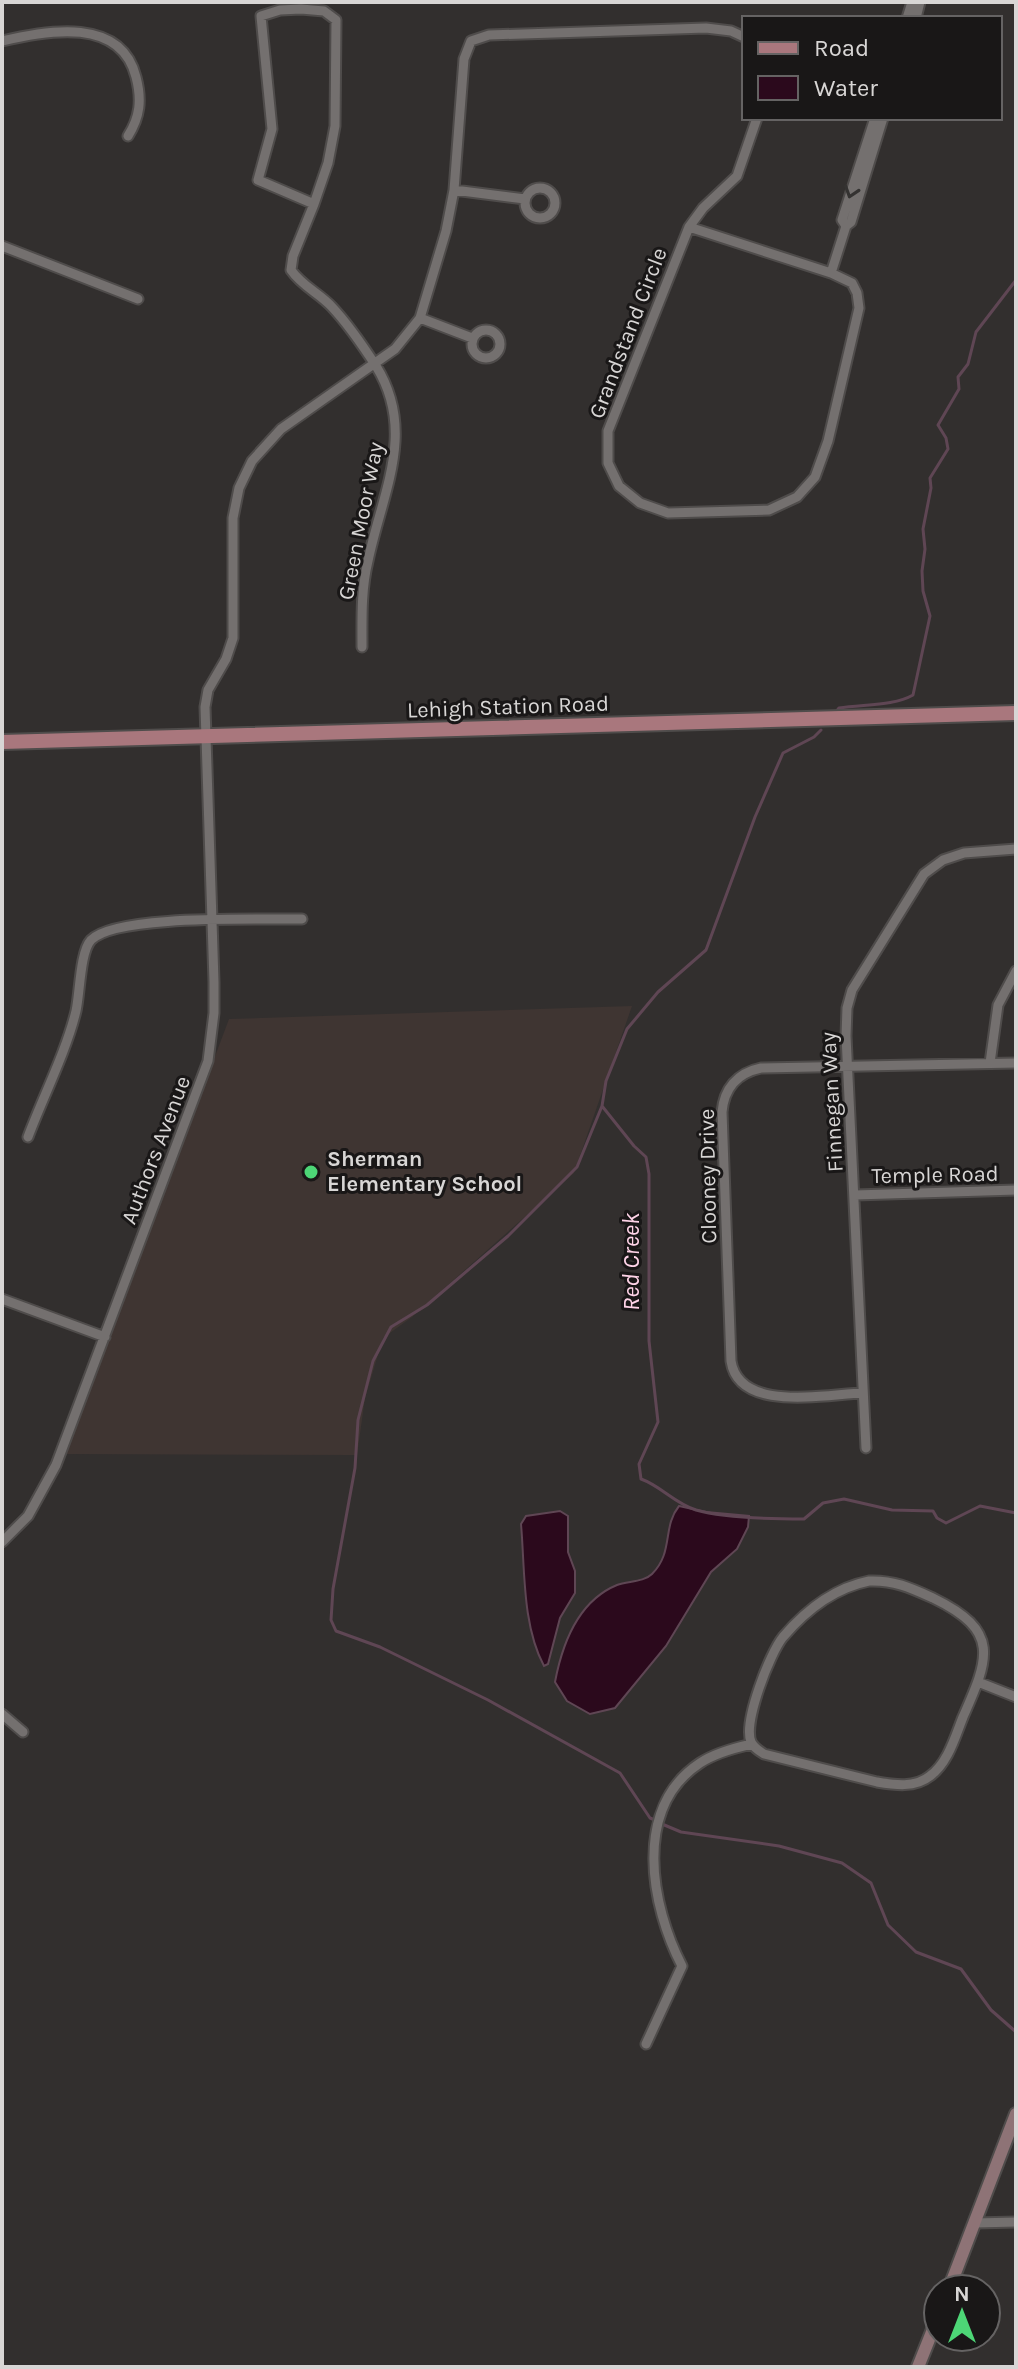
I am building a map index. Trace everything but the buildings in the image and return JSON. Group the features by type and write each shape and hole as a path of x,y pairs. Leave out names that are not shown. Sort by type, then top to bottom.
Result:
{"main road":[{"name":"Lehigh Station Road","path":"2,742 1016,713"},
{"path":"955,2273 1016,2114"}],"street":[{"name":"Green Moor Way","path":"314,204 258,180 272,129 261,16 280,10 324,11 336,20 335,126 328,163 314,204 293,256 291,270 297,279 331,305 375,365 391,399 397,432 392,466 365,576 362,647"},
{"path":"472,338 420,318 446,231 454,190 464,59 468,46 476,38 489,35 706,28 731,31 742,36"},
{"path":"2,41 43,33 77,32 93,34 118,46 134,66 139,88 138,119 128,136"},
{"name":"Grandstand Circle","path":"689,227 831,273 852,283 857,293 859,308 828,441 815,477 797,497 769,510 668,513 640,503 619,486 608,463 608,431 689,227 703,208 737,176 756,120"},
{"path":"846,226 842,220 874,120"},
{"path":"831,273 846,226 851,222 882,120"},
{"path":"454,190 525,199"},
{"path":"2,246 138,299"},
{"name":"Authors Avenue","path":"2,1542 28,1516 56,1465 208,1061 214,1013 206,698 233,638 233,518 245,475 259,451 281,429 375,365 395,349 420,318"},
{"name":"Finnegan Way","path":"866,1448 846,1022 852,990 916,883 933,867 954,856 975,851 1016,849"},
{"path":"28,1137 75,1014 84,955 92,939 108,930 167,922 302,919"},
{"path":"990,1063 998,1005 1016,971"},
{"name":"Clooney Drive","path":"863,1393 759,1394 739,1381 731,1361 722,1112 726,1094 740,1076 753,1069 1016,1063"},
{"name":"Temple Road","path":"855,1195 1016,1190"},
{"path":"2,1299 105,1337"},
{"path":"869,1581 895,1582 967,1616 977,1629 984,1647 983,1670 946,1757 929,1777 917,1783 892,1785 764,1754 752,1744 749,1735 752,1712 770,1660 781,1640 815,1606 835,1592 869,1581"},
{"path":"978,1682 1016,1697"},
{"path":"2,1714 23,1732"},
{"path":"646,2044 682,1966 658,1906 654,1879 659,1824 672,1791 699,1764 715,1755 752,1744"},
{"path":"975,2223 1016,2222"}],"shaded area":[{"path":"632,1006 574,1173 412,1317 383,1338 365,1398 357,1455 66,1454 229,1019"}],"water":[{"path":"679,1506 749,1516 748,1527 737,1549 711,1572 666,1646 615,1708 590,1714 567,1701 555,1682 567,1639 582,1613 603,1592 649,1577 659,1566 671,1522"},
{"path":"560,1511 568,1516 568,1552 575,1571 575,1593 560,1618 548,1664 544,1666 528,1615 521,1524 526,1516"}],"waterway":[{"name":"Red Creek","path":"836,712 839,708 888,703 913,695 930,616 923,591 922,571 925,549 923,529 930,478 948,449 938,425 959,389 958,377 968,364 976,332 1016,280"},
{"name":"Red Creek","path":"821,730 783,753 755,817 706,950 658,992 627,1029 606,1081 602,1106 646,1157 649,1174 649,1341 658,1422 639,1464 641,1479 688,1507 735,1516 804,1519 823,1503 844,1499 892,1510 933,1511 937,1518 946,1523 980,1506 1016,1513"},
{"path":"602,1106 577,1167 508,1236 427,1305 391,1327 373,1361 358,1420 355,1468 333,1589 331,1620 336,1631 380,1647 488,1700 620,1773 650,1818 655,1820"},
{"path":"662,1824 681,1832 779,1846 842,1863 871,1883 888,1925 916,1952 961,1969 991,2010 1016,2032"}],"place":[{"name":"Sherman Elementary School","path":"311,1172"}]}
